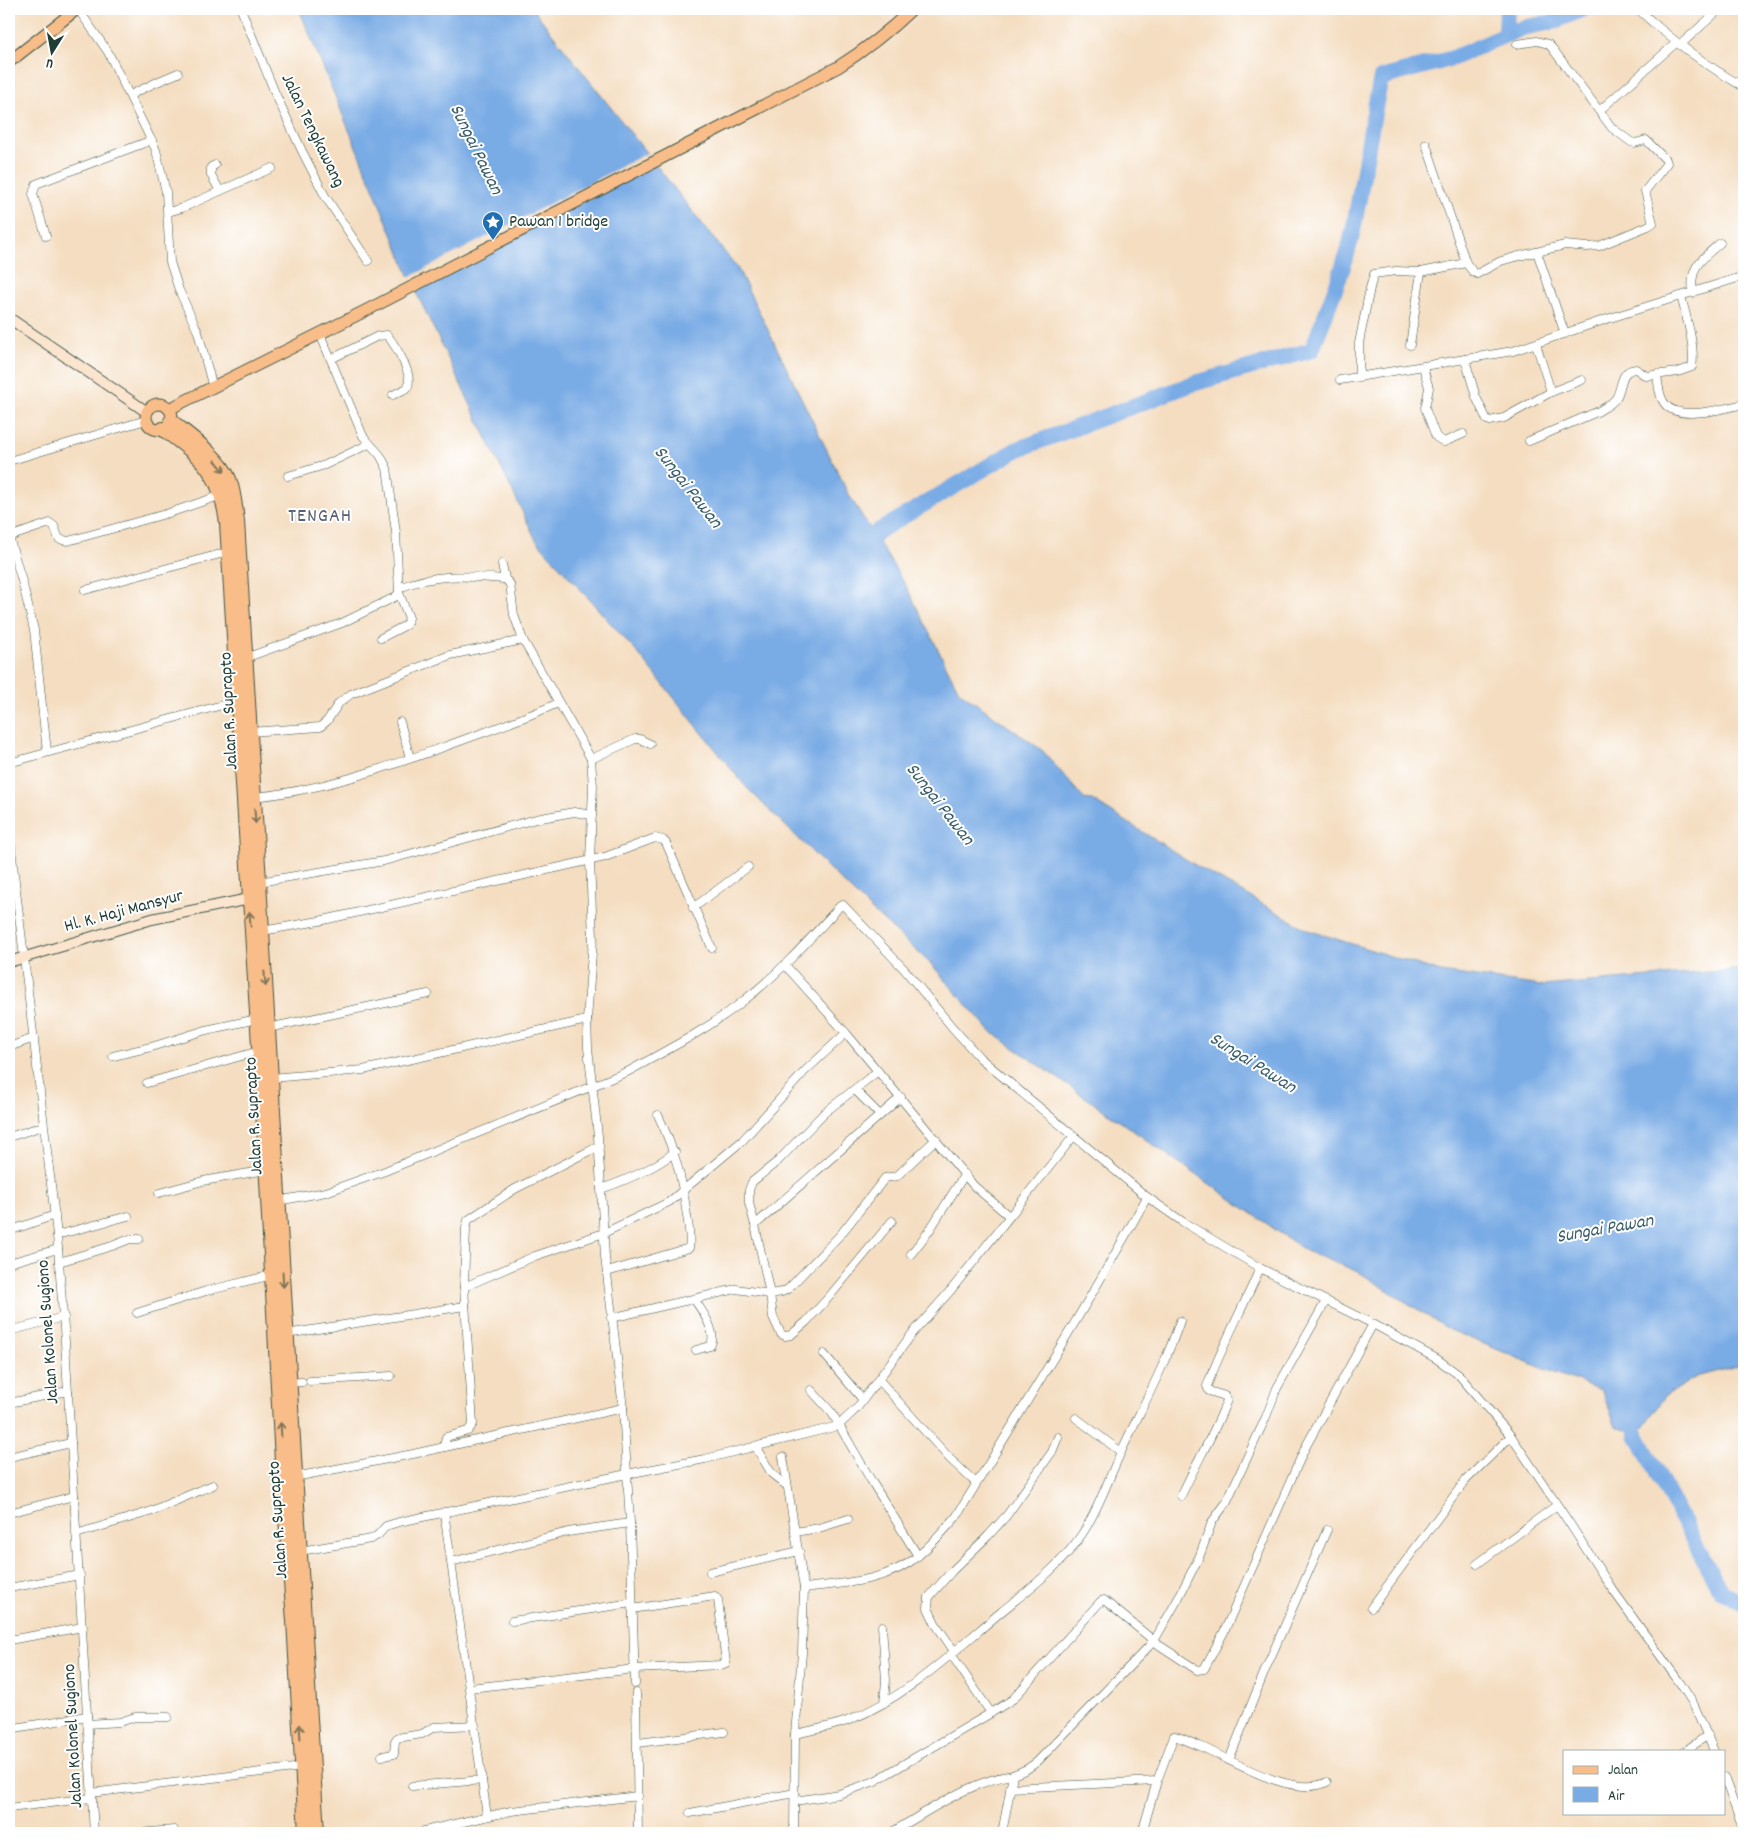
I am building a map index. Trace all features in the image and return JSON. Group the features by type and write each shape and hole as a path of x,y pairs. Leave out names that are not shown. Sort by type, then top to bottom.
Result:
{"highway":[{"name":"Jalan R. Suprapto","path":"168,420 218,484 227,523 237,701 247,780 253,796 262,931 259,1051 272,1275 282,1357 284,1480 302,1768 309,1790 317,1833"},
{"name":"Jalan R. Suprapto","path":"168,420 217,462 225,472 233,492 237,521 250,732 247,780 248,899 260,1011 268,1028 286,1334 282,1357 300,1382 294,1477 300,1551 309,1790 306,1833"}],"main road":[{"path":"9,62 78,9"},
{"path":"168,420 162,405 157,404 150,408 147,416 151,427 154,429 168,420 213,388 838,67 884,35 912,9"}],"street":[{"path":"78,9 108,52 152,140 163,177 168,212 170,262 179,290 198,332 213,388"},
{"name":"Jalan Tengkawang","path":"240,9 275,93 325,196 368,261"},
{"path":"1638,9 1678,44 1718,72 1741,85 1744,78"},
{"path":"1602,109 1720,9"},
{"path":"1426,144 1466,262 1476,274 1501,261 1565,244 1587,247 1599,246 1648,226 1653,222 1645,191 1664,168 1667,163 1666,160 1646,140 1633,142 1618,133 1602,109 1548,44 1533,41 1517,44"},
{"path":"130,95 178,74"},
{"path":"46,236 33,194 36,184 152,140"},
{"path":"215,165 211,167 210,173 220,191"},
{"path":"168,212 182,208 272,168"},
{"path":"1693,293 1692,279 1696,267 1720,243"},
{"path":"1537,252 1565,334"},
{"path":"1359,378 1358,343 1373,276 1379,273 1396,271 1421,272 1466,262"},
{"path":"1410,345 1421,272"},
{"path":"1340,380 1513,351 1744,276"},
{"path":"1530,441 1609,405 1616,398 1623,377 1630,370 1636,369 1646,376 1678,372 1692,368 1691,344 1681,296"},
{"path":"9,318 147,416"},
{"path":"320,334 363,436 380,455 388,468 396,532 399,591 409,620 406,625 381,638"},
{"path":"331,359 378,336 387,335 403,361 410,381 408,388 393,395"},
{"path":"1536,344 1551,392"},
{"path":"1465,359 1476,397 1487,420 1490,421 1512,415 1551,392 1582,380"},
{"path":"1422,367 1429,388 1424,406 1436,437 1444,442 1463,434"},
{"path":"1657,374 1662,398 1665,404 1673,410 1703,412 1744,404"},
{"path":"9,461 147,416"},
{"path":"288,476 329,463 369,444"},
{"path":"47,752 34,630 12,558 9,537 50,523 54,526 59,539 68,541 160,516 222,495"},
{"path":"86,590 228,552"},
{"path":"502,564 505,579"},
{"path":"245,658 350,620 397,596 399,591 421,580 437,577 505,579 510,584 514,615 523,640 591,759 594,786 590,860 593,939 587,1020 599,1146 611,1318 623,1408 630,1523 635,1684"},
{"path":"250,732 288,728 317,728 327,721 339,703 350,694 450,654 523,640"},
{"path":"9,763 237,701"},
{"path":"253,796 330,784 516,721 558,702"},
{"path":"400,722 410,758"},
{"path":"591,759 635,739 640,739 650,744"},
{"path":"259,882 384,861 536,819 574,812 592,816"},
{"name":"Jalan Kolonel Sugiono","path":"9,831 55,1216 64,1317 94,1833"},
{"path":"262,931 319,921 605,857 659,838 666,844 712,948"},
{"path":"693,908 748,868"},
{"name":"Hl. K. Haji Mansyur","path":"9,962 152,919 248,899"},
{"path":"278,1201 326,1192 358,1181 636,1067 742,1003 785,965 840,906 844,906 904,969 980,1058 1146,1197 1183,1222 1260,1268 1373,1324 1437,1359 1459,1374 1511,1436 1602,1574 1680,1683 1694,1705 1714,1750"},
{"path":"785,965 901,1097 974,1186 1009,1216"},
{"path":"268,1028 428,994"},
{"path":"113,1056 151,1047 260,1011"},
{"path":"271,1078 363,1070 587,1020"},
{"path":"464,1287 542,1253 604,1233 668,1202 742,1141 805,1071 846,1033"},
{"path":"9,1046 34,1038"},
{"path":"147,1083 259,1051"},
{"path":"878,1071 824,1112 778,1161 752,1182 749,1190 749,1203 776,1327 783,1336 791,1335 829,1297 892,1221"},
{"path":"855,1090 880,1115"},
{"path":"755,1225 901,1097"},
{"path":"607,1272 687,1250 690,1243 684,1190 675,1152 658,1115"},
{"path":"9,1137 43,1126"},
{"path":"300,1551 371,1539 378,1535 386,1526 444,1512 627,1474 665,1468 838,1426 863,1400 912,1334 957,1283 1073,1137"},
{"path":"611,1318 736,1289 770,1294 782,1292 798,1280 841,1234 885,1178 896,1176 936,1139"},
{"path":"444,1447 446,1438 468,1431 473,1424 464,1287 466,1228 468,1220 515,1190 599,1146"},
{"path":"601,1189 632,1178 675,1152"},
{"path":"159,1193 203,1181 266,1170"},
{"path":"911,1254 929,1231 965,1174"},
{"path":"804,1588 859,1581 882,1576 896,1570 918,1556 956,1517 1073,1325 1146,1197"},
{"path":"9,1231 55,1216"},
{"path":"57,1235 128,1216"},
{"path":"59,1262 130,1239 139,1239"},
{"path":"9,1263 58,1249"},
{"path":"1181,1496 1196,1462 1216,1426 1226,1400 1225,1396 1209,1391 1207,1386 1219,1353 1260,1268"},
{"path":"138,1313 206,1291 272,1275"},
{"path":"694,1299 708,1318 712,1341 710,1346 696,1350"},
{"path":"890,1833 987,1780 1013,1775 1037,1762 1154,1641 1178,1600 1200,1555 1212,1522 1226,1503 1266,1417 1277,1388 1326,1301"},
{"path":"286,1334 465,1306"},
{"path":"9,1331 64,1317"},
{"path":"796,1734 824,1728 847,1720 904,1690 953,1652 1055,1566 1083,1533 1163,1368 1180,1321"},
{"path":"690,1813 795,1797 838,1794 875,1781 991,1713 1013,1698 1101,1601 1108,1602 1154,1641 1197,1670 1204,1670 1227,1625 1305,1448 1373,1324"},
{"path":"824,1354 863,1400"},
{"path":"300,1382 391,1376"},
{"path":"879,1380 950,1459 976,1483"},
{"path":"811,1390 832,1414 918,1556"},
{"path":"9,1403 68,1391"},
{"path":"294,1477 623,1408"},
{"path":"1076,1418 1121,1452"},
{"path":"1371,1608 1465,1481 1511,1436"},
{"path":"991,1713 935,1623 928,1608 928,1597 1007,1515 1052,1452 1058,1437"},
{"path":"779,1440 804,1588 802,1653 796,1734 794,1833"},
{"path":"9,1457 71,1444"},
{"path":"755,1446 772,1474 787,1486"},
{"path":"76,1534 149,1512 213,1485"},
{"path":"9,1513 74,1496"},
{"path":"1477,1564 1557,1505"},
{"path":"444,1512 475,1724 486,1816"},
{"path":"795,1532 820,1528 848,1519"},
{"path":"451,1562 568,1532 630,1523"},
{"path":"1229,1760 1263,1676 1327,1530"},
{"path":"710,1572 799,1551"},
{"path":"9,1588 80,1575"},
{"path":"470,1688 634,1669 721,1665 726,1662 718,1600 715,1596 512,1621"},
{"path":"882,1626 886,1680 884,1702"},
{"path":"9,1640 83,1627"},
{"path":"636,1693 638,1833"},
{"path":"9,1729 87,1720 120,1722 135,1718 168,1717"},
{"path":"382,1756 394,1754 394,1743 397,1738 422,1734 434,1727 475,1724"},
{"path":"638,1743 724,1732"},
{"path":"1686,1750 1708,1735"},
{"path":"1142,1833 1157,1781 1174,1736 1276,1780 1310,1787 1320,1786 1327,1782"},
{"path":"9,1808 302,1768"},
{"path":"1002,1833 1013,1775"},
{"path":"412,1786 482,1780"},
{"path":"1010,1788 1157,1781"},
{"path":"1726,1782 1744,1832"},
{"path":"424,1832 511,1811 638,1796"},
{"path":"138,1833 174,1830"}],"water":[{"name":"Sungai Pawan","path":"299,9 533,9 738,269 849,495 906,586 959,691 1043,751 1084,799 1092,800 1203,870 1308,930 1441,972 1542,986 1744,969 1744,1364 1696,1377 1665,1396 1637,1435 1616,1426 1601,1390 1450,1330 1359,1272 1306,1251 990,1031 931,964 867,906 746,787 641,657 536,540 416,292"}],"pier":[{"path":"649,152 657,163 413,291 408,278"}],"waterway":[{"path":"1506,35 1507,9"},
{"path":"860,551 877,532 1016,450 1192,384 1312,350 1340,276 1353,231 1381,78 1453,58 1522,28 1552,22 1584,9"},
{"path":"1637,1435 1721,1592 1744,1604"}],"place":[{"name":"Pawan 1 bridge","path":"493,241"}],"district":[{"name":"TENGAH","path":"320,517"}]}
